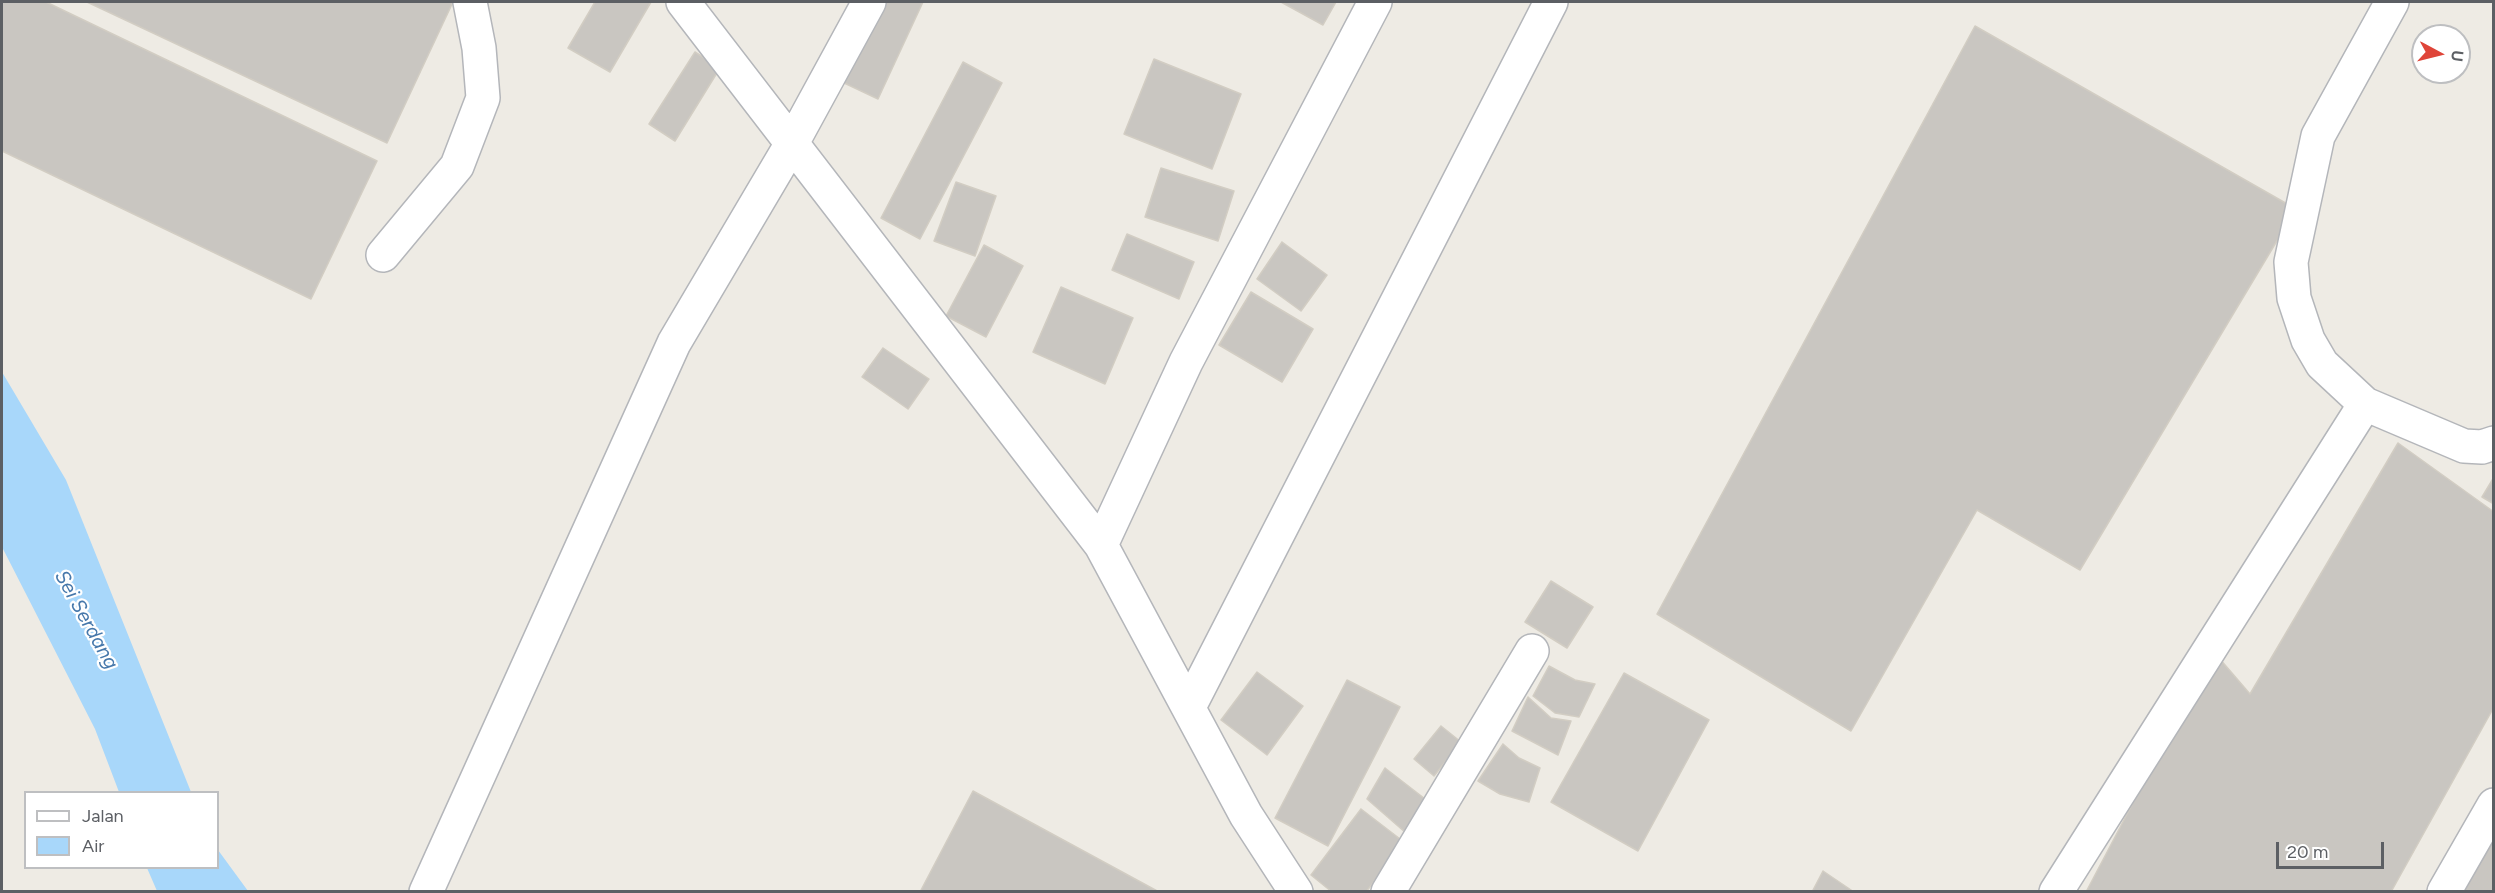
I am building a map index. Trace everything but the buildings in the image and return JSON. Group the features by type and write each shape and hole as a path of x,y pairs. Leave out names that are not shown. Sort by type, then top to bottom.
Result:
{"street":[{"path":"382,255 457,166 483,98 479,48 470,2"},
{"path":"683,2 1101,545 1246,815 1296,891"},
{"path":"426,891 674,343 791,145 869,2"},
{"path":"1101,545 1186,363 1375,2"},
{"path":"1189,707 1551,2"},
{"path":"2392,2 2318,136 2291,262 2294,298 2308,340 2322,364 2365,404 2464,446 2482,447 2493,443"},
{"path":"2056,891 2365,404"},
{"path":"1388,891 1532,651"},
{"path":"2444,891 2493,805"}],"water":[{"name":"Sei Serdang","path":"2,372 66,480 191,791 119,791 95,729 2,547"},
{"path":"219,851 248,891 157,891 147,869 219,869"}]}
